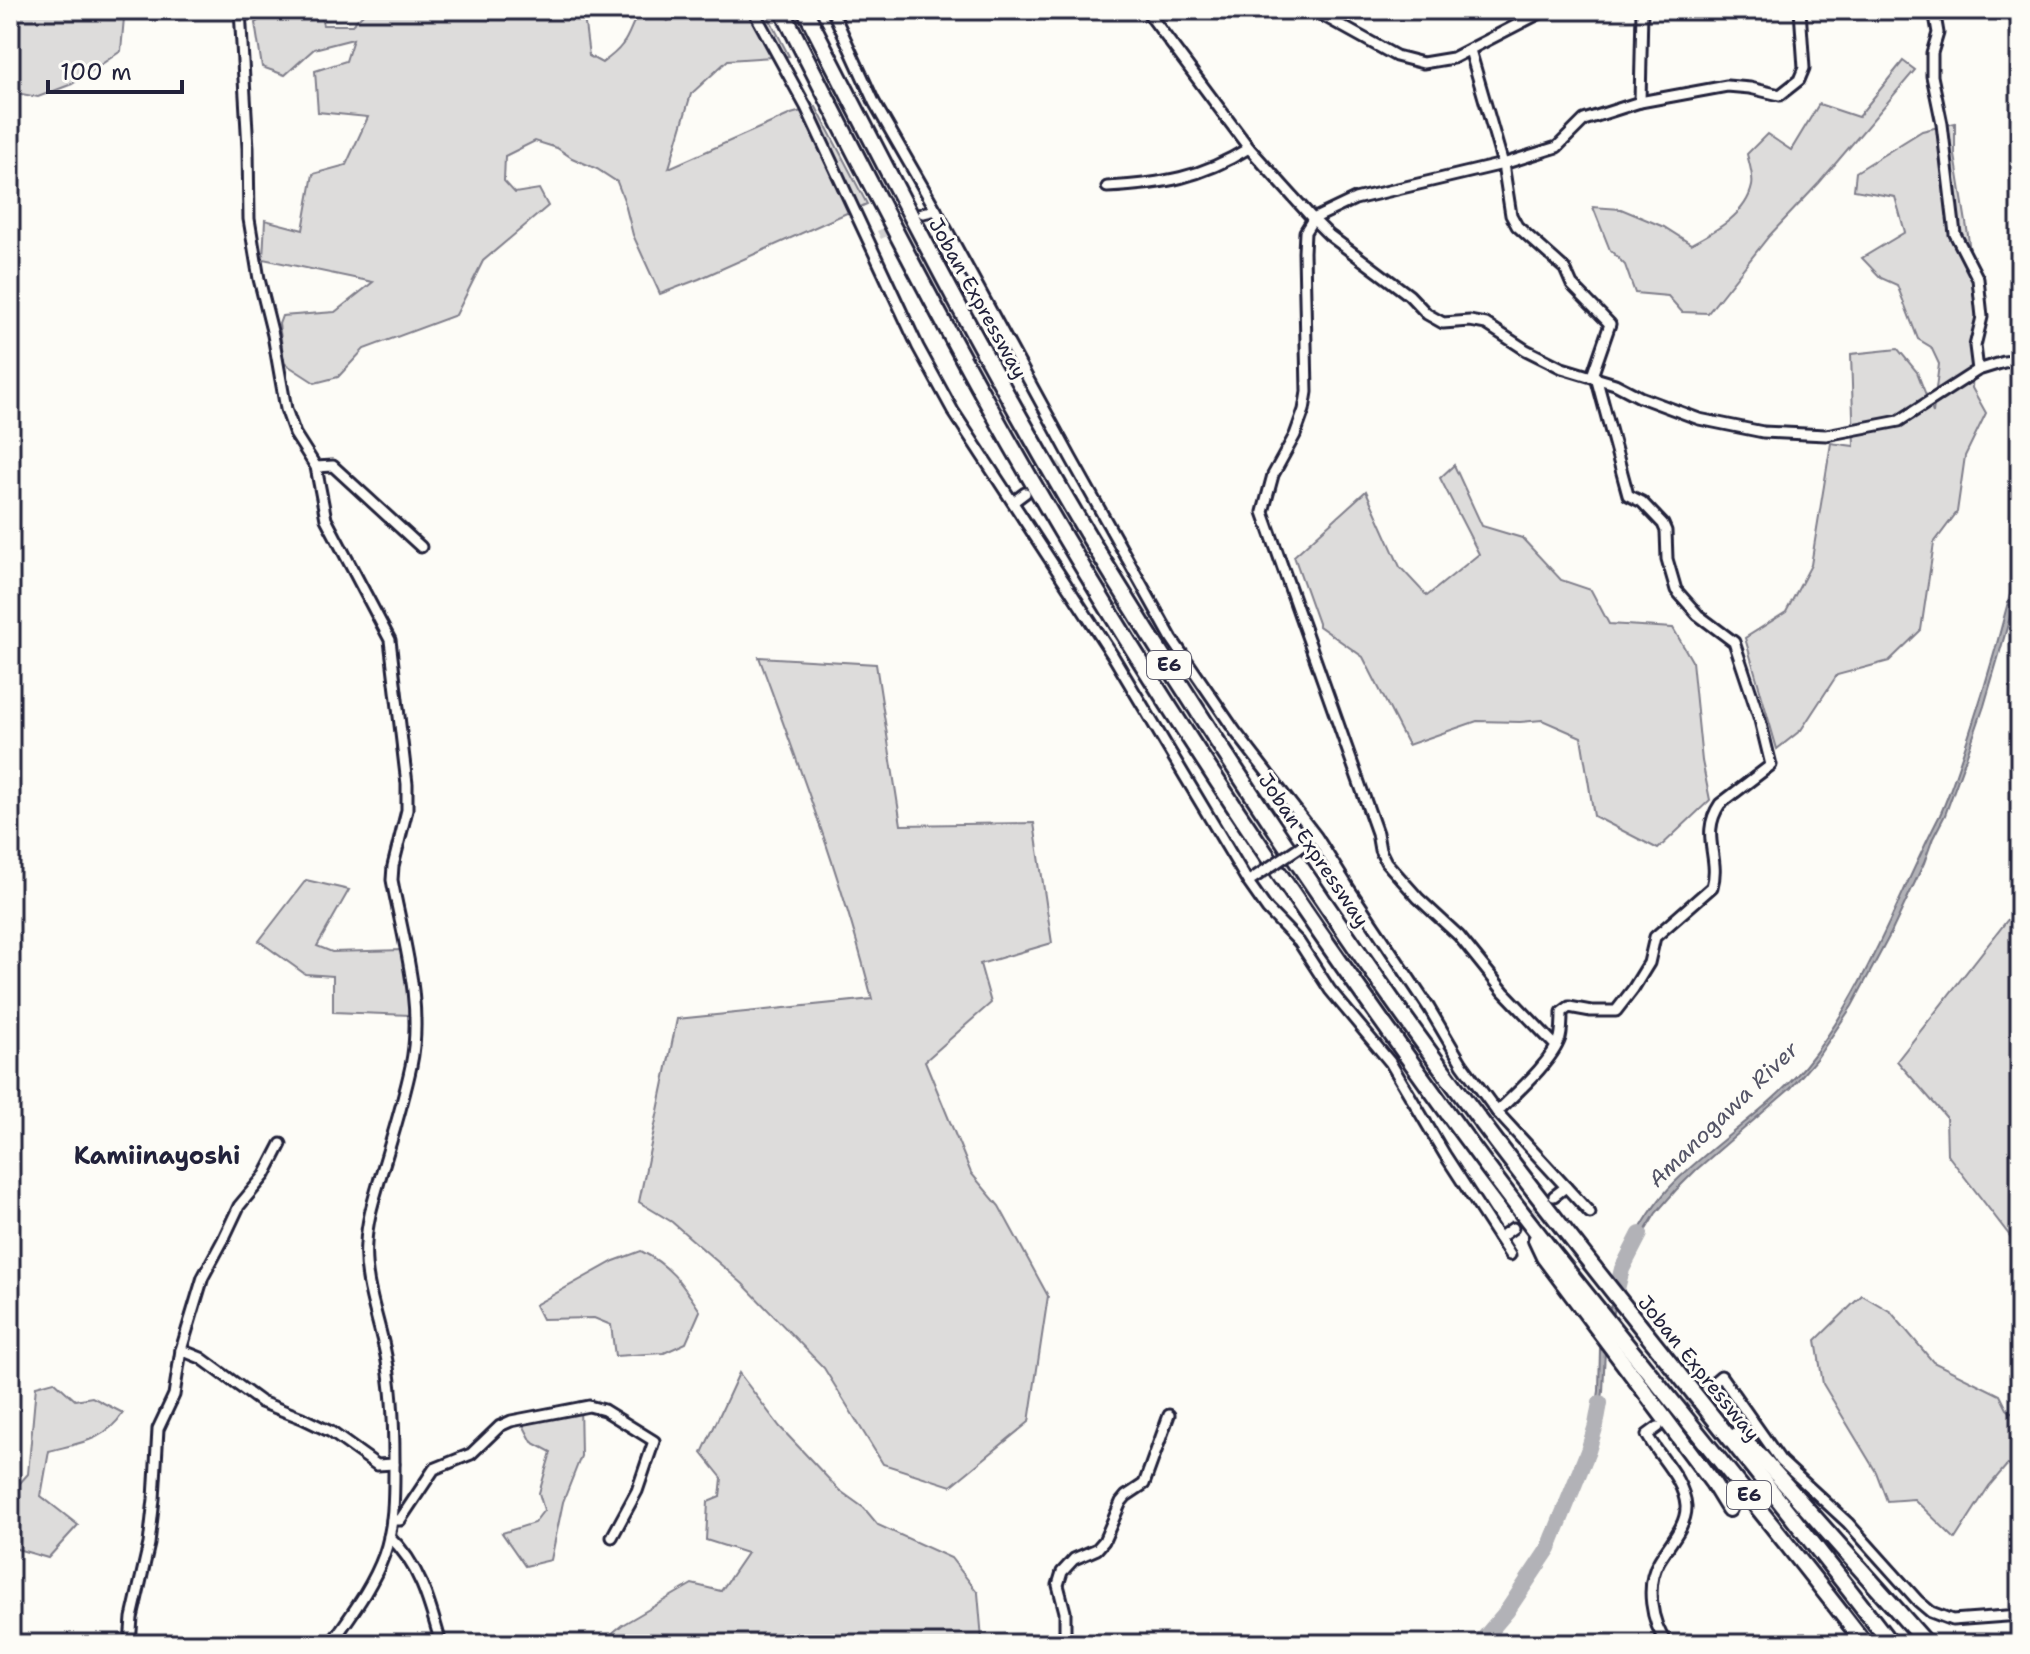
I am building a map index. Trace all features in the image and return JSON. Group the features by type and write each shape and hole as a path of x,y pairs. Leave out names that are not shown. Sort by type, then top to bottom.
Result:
{"highway":[{"name":"Joban Expressway","path":"782,10 888,219 983,394 1100,594 1271,861 1381,1019 1550,1249 1865,1644"},
{"name":"Joban Expressway","path":"805,10 1007,394 1115,581 1271,824 1465,1101 1600,1278 1891,1644"},
{"path":"1521,1210 1544,1257 1713,1483 1729,1509"},
{"path":"1701,1403 1761,1457 1927,1644"}],"street":[{"path":"240,10 251,232 286,409 295,434 316,467 326,519 390,640 407,784 407,810 392,880 410,974 414,1024 412,1063 370,1215 366,1244 369,1280 392,1393 392,1520 384,1556 367,1590 331,1644"},
{"path":"753,10 806,107 918,347 953,411 1113,656 1267,909 1299,942 1330,990 1390,1062 1510,1255"},
{"path":"832,10 874,102 936,210 1068,460 1172,639 1350,890 1429,1008 1462,1064 1497,1112 1590,1213"},
{"path":"1146,10 1249,148 1313,219 1329,235 1409,295 1427,314 1443,323 1470,321 1486,324 1526,350 1562,368 1615,384 1699,419 1763,432 1826,435 1899,421 1978,370 2020,360"},
{"path":"1313,10 1396,56 1423,63 1453,58 1546,10"},
{"path":"1640,102 1642,10"},
{"path":"1556,1046 1504,992 1459,936 1418,898 1386,862 1263,512 1273,475 1295,435 1307,392 1305,232 1313,219 1355,199 1503,164 1557,147 1584,120 1640,102 1727,86 1780,95 1799,80 1804,68 1800,10"},
{"path":"1934,10 1938,33 1932,53 1932,76 1942,124 1955,234 1978,279 1982,317 1975,346 1978,370"},
{"path":"1470,50 1503,164 1511,215 1517,226 1565,269 1572,285 1610,324 1594,377 1628,495 1642,502 1663,524 1667,559 1676,590 1698,615 1734,642 1760,720 1771,765 1715,811 1709,827 1715,878 1712,887 1655,937 1649,963 1616,1011 1569,1007 1562,1012 1561,1035 1556,1046 1497,1112"},
{"path":"1107,187 1151,184 1186,177 1226,162 1249,148"},
{"path":"923,213 936,210"},
{"path":"870,242 879,235"},
{"path":"316,467 333,466 421,547"},
{"path":"1013,502 1025,493"},
{"path":"1250,881 1313,838"},
{"path":"130,1644 132,1618 149,1544 158,1429 174,1395 181,1350 203,1277 239,1206 265,1175 281,1144"},
{"path":"1554,1196 1566,1187"},
{"path":"1499,1238 1513,1228"},
{"path":"181,1350 201,1358 261,1402 331,1432 377,1465 394,1464"},
{"path":"1707,1388 1721,1376 1781,1461 1848,1523 1931,1612 1952,1620 2020,1615"},
{"path":"392,1520 400,1520 434,1469 471,1454 500,1426 511,1421 589,1406 604,1410 654,1441 637,1491 612,1537"},
{"path":"1065,1644 1065,1612 1058,1585 1062,1572 1074,1559 1097,1549 1104,1541 1121,1502 1144,1484 1169,1415"},
{"path":"1658,1427 1647,1435 1673,1474 1686,1504 1681,1525 1652,1577 1652,1606 1660,1635 1667,1644"},
{"path":"389,1536 402,1548 419,1573 441,1644"}],"shaded area":[{"path":"10,10 188,10 124,18 121,51 72,84 38,97 10,92"},
{"path":"275,10 319,10 323,25 352,25 367,10 580,10 584,16 589,56 602,63 622,45 637,17 648,11 656,10 667,21 700,10 765,10 789,56 728,60 691,94 669,168 791,114 816,107 867,204 660,294 633,235 617,182 557,148 535,141 505,156 504,181 515,193 539,189 548,206 483,261 456,315 364,349 338,377 315,383 284,363 279,324 282,316 335,312 373,282 263,259 265,220 303,230 313,174 346,165 368,117 318,112 315,71 346,61 353,39 314,49 285,75 262,67 255,23"},
{"path":"1903,61 1915,70 1819,183 1769,236 1708,313 1682,312 1668,296 1635,293 1625,265 1610,250 1593,207 1621,209 1664,227 1691,244 1728,221 1743,205 1752,182 1747,154 1767,134 1791,150 1819,104 1858,117"},
{"path":"1955,123 1955,155 1976,310 1972,388 1986,413 1965,456 1957,512 1934,543 1921,630 1889,661 1837,675 1801,730 1777,749 1745,638 1786,612 1811,565 1831,443 1854,446 1851,354 1898,349 1917,372 1933,413 1939,364 1931,347 1918,339 1897,285 1881,278 1862,258 1905,232 1895,197 1854,190 1856,172 1922,131"},
{"path":"1454,465 1482,526 1522,538 1561,580 1591,590 1609,624 1673,628 1692,661 1702,761 1710,800 1658,849 1594,816 1581,737 1542,720 1477,721 1408,745 1363,657 1319,626 1294,556 1366,491 1400,567 1427,596 1479,554 1440,478"},
{"path":"2020,553 2020,577 2013,607 1984,706 1945,815 1891,933 1852,1006 1817,1058 1791,1088 1676,1190 1656,1213 1633,1251 1629,1248 1667,1190 1758,1112 1805,1066 1835,1025 1861,979 1948,795 1990,667"},
{"path":"759,657 876,664 901,825 1034,823 1052,943 980,964 991,1003 925,1061 971,1173 999,1206 1048,1296 1029,1422 951,1486 883,1464 824,1368 743,1284 672,1222 639,1202 677,1019 872,999 834,869"},
{"path":"306,880 349,890 317,946 332,952 403,950 410,1015 333,1012 333,976 305,974 259,941"},
{"path":"2020,904 2020,984 2013,992 2020,999 2020,1249 1947,1154 1946,1117 1897,1061"},
{"path":"641,1251 668,1269 700,1311 686,1343 664,1353 615,1356 611,1325 594,1318 542,1319 535,1305 614,1261"},
{"path":"1620,1268 1624,1270 1605,1350 1598,1425 1594,1423 1600,1349"},
{"path":"1862,1295 1891,1312 1933,1362 2000,1395 2007,1409 2020,1419 2020,1469 2007,1465 1989,1486 1955,1539 1914,1499 1887,1501 1876,1472 1823,1384 1816,1340"},
{"path":"739,1373 780,1427 839,1490 864,1508 878,1525 951,1558 978,1593 980,1644 599,1644 622,1625 692,1584 721,1591 747,1553 706,1540 708,1502 720,1497 722,1478 702,1453"},
{"path":"54,1381 75,1400 92,1397 123,1413 100,1435 49,1451 41,1496 78,1525 48,1558 10,1547 10,1494 28,1474 36,1386"},
{"path":"580,1401 581,1456 563,1502 551,1560 525,1566 502,1533 534,1523 544,1510 539,1493 551,1452 532,1442 520,1419"}],"waterway":[{"name":"Amanogawa River","path":"1617,1289 1622,1269 1640,1234"},
{"name":"Amanogawa River","path":"1479,1644 1507,1611 1549,1548 1588,1451 1600,1403"}],"tunnel":[{"path":"879,235 916,217"},
{"path":"1033,487 1065,462"},
{"path":"1513,1228 1548,1201"},
{"path":"1664,1422 1699,1394"}],"district":[{"name":"Kamiinayoshi","path":"157,1156"}]}
